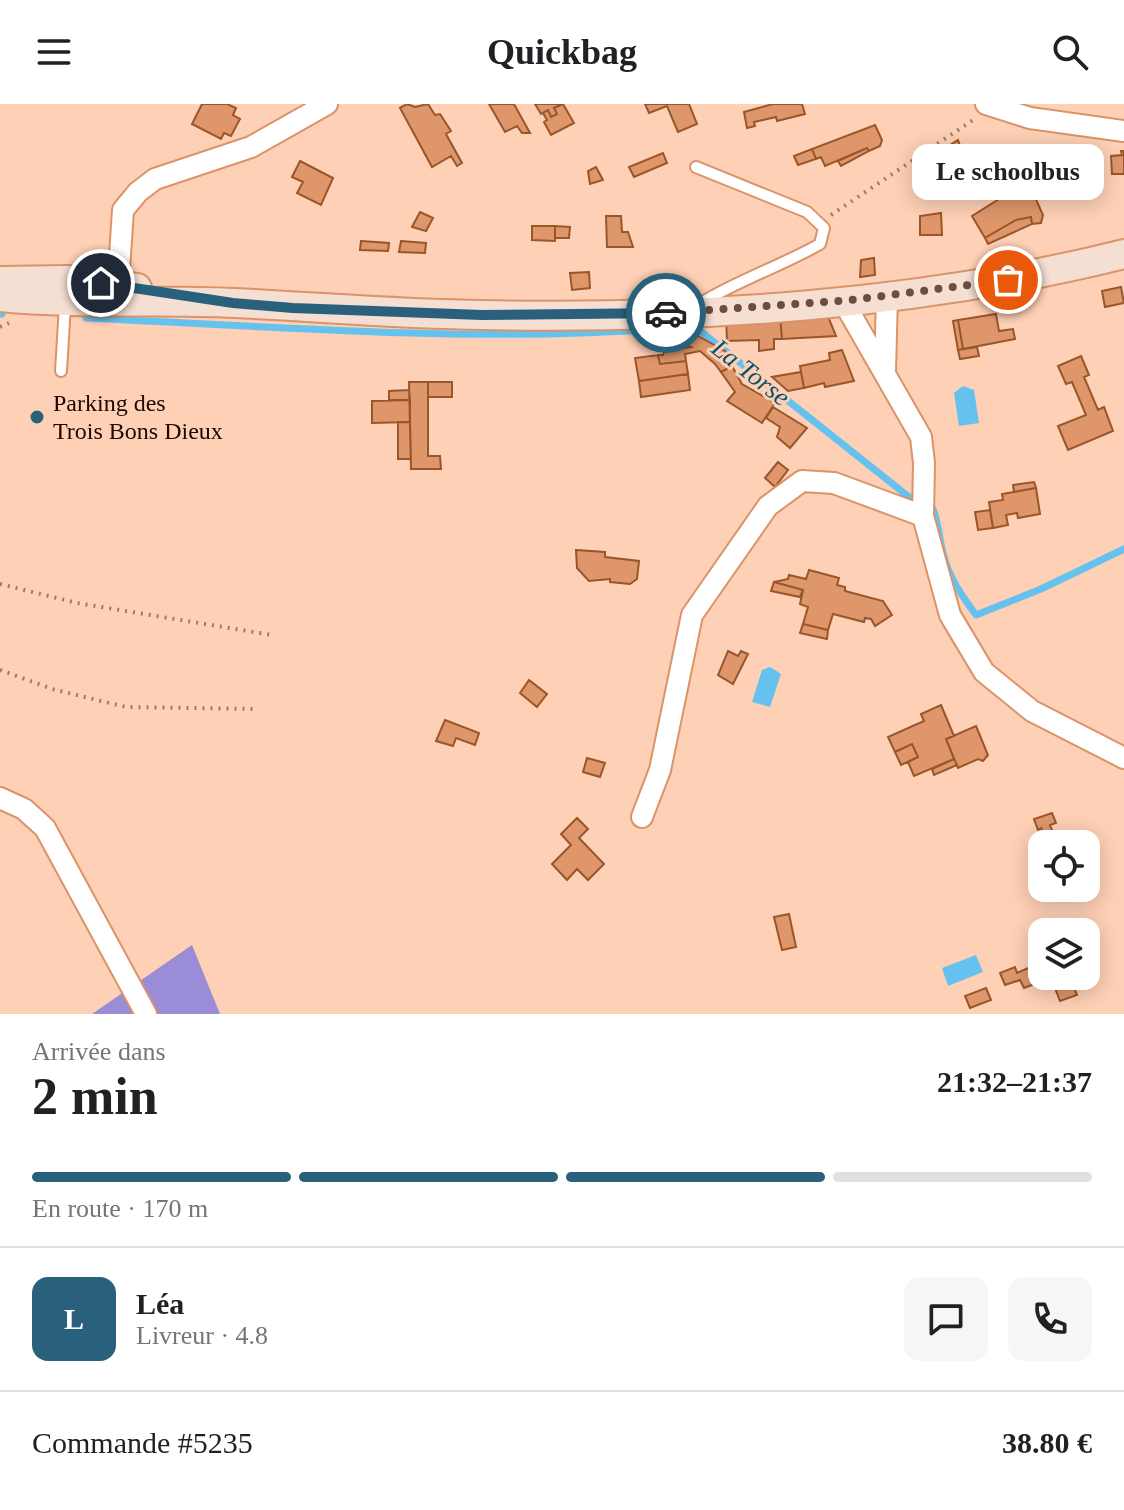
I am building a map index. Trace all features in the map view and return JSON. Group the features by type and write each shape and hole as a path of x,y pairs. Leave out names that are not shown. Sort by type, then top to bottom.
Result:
{"main road":[{"path":"0,281 66,290 233,303 482,315 635,315 847,300 984,284 1124,254"},
{"path":"0,297 118,285 233,303"}],"street":[{"path":"118,285 123,210 138,192 155,179 251,147 327,104"},
{"path":"988,106 1030,118 1124,131"},
{"path":"885,375 887,296"},
{"path":"847,300 921,437 923,516 950,615 984,672 1032,711 1124,758"},
{"path":"642,817 660,770 692,615 768,506 802,481 834,483 923,516"},
{"path":"0,798 24,809 45,828 146,1014"}],"lane":[{"path":"688,312 734,283 793,259 820,244 824,228 807,212 696,167"},
{"path":"61,371 66,290"}],"path":[{"path":"819,223 988,106"},
{"path":"0,584 77,603 272,635"},
{"path":"0,670 52,689 126,707 255,709"}],"shaded area":[{"path":"192,945 220,1014 92,1014"}],"water":[{"path":"963,386 974,390 979,423 959,426 954,393"},
{"path":"770,667 781,674 770,707 752,702 762,670"},
{"path":"976,955 983,972 948,986 942,968"}],"building":[{"path":"202,104 227,104 236,108 233,115 240,119 231,136 224,133 221,139 192,124"},
{"path":"407,104 415,107 428,104 435,115 440,114 451,131 446,134 462,163 457,166 451,156 432,167 400,108"},
{"path":"489,104 514,104 530,133 522,133 517,126 505,132"},
{"path":"535,104 562,104 554,108 557,114 551,117 548,110 541,114"},
{"path":"563,104 574,123 551,135 543,113 548,110 551,117 557,114 554,108"},
{"path":"645,104 689,104 697,124 678,132 667,106 649,113"},
{"path":"773,104 802,104 805,114 777,121 776,117 754,122 755,126 747,128 744,112"},
{"path":"875,125 882,140 880,146 869,151 867,148 825,166 821,157 816,159 812,149"},
{"path":"958,140 969,171 944,177 933,184 927,170 939,163 936,154"},
{"path":"867,148 869,151 841,166 838,161"},
{"path":"812,149 816,159 798,165 794,156"},
{"path":"1121,151 1124,151 1124,174 1112,174 1111,156 1122,155"},
{"path":"663,153 667,163 634,177 629,167"},
{"path":"300,161 333,178 321,205 297,193 303,182 292,177"},
{"path":"596,167 603,180 590,184 588,171"},
{"path":"927,170 933,184 926,189 918,176"},
{"path":"1023,192 1024,197 1034,195 1043,215 1041,223 1032,224 1031,217 1016,220 985,238 972,216 1004,196"},
{"path":"420,212 433,218 426,231 412,227"},
{"path":"941,213 942,235 920,235 920,216"},
{"path":"606,216 621,216 622,232 628,232 633,247 607,247"},
{"path":"1031,217 1032,224 988,244 985,238 1016,220"},
{"path":"532,226 555,226 555,241 532,240"},
{"path":"555,226 570,227 569,238 555,238"},
{"path":"361,241 389,243 388,251 360,250"},
{"path":"401,241 426,243 425,253 399,252"},
{"path":"874,258 875,275 860,277 861,260"},
{"path":"589,272 590,288 572,290 570,273"},
{"path":"1121,287 1124,303 1105,307 1102,291"},
{"path":"827,314 836,336 782,339 780,315"},
{"path":"996,314 999,331 1013,329 1015,339 963,349 958,320"},
{"path":"780,315 782,339 774,339 774,349 759,351 759,340 727,341 726,316"},
{"path":"958,320 963,349 958,350 953,321"},
{"path":"689,331 725,351 732,366 721,372 700,351 685,354 686,361 660,364 658,355 663,355 665,350 691,347 681,341"},
{"path":"977,347 979,356 960,359 958,350"},
{"path":"842,350 854,381 804,388 800,366 830,360 829,353"},
{"path":"658,355 660,364 686,361 688,374 639,381 635,358"},
{"path":"1081,356 1089,375 1084,377 1098,410 1104,407 1113,431 1068,450 1058,426 1086,415 1072,382 1066,384 1058,366"},
{"path":"732,366 742,384 775,403 762,423 727,401 735,392 721,372"},
{"path":"801,372 804,388 788,391 772,377"},
{"path":"688,374 690,390 641,397 639,381"},
{"path":"409,382 428,382 428,456 440,456 441,469 411,469"},
{"path":"428,382 452,382 452,397 428,397"},
{"path":"409,390 410,400 389,400 389,391"},
{"path":"410,400 410,422 372,423 372,401"},
{"path":"773,407 807,428 790,448 777,437 780,427 766,418"},
{"path":"398,422 410,422 411,459 398,459"},
{"path":"778,462 788,470 775,487 765,478"},
{"path":"1034,482 1036,488 1014,492 1013,485"},
{"path":"1036,488 1040,514 1018,518 1017,513 1006,515 1008,525 993,528 989,502 1003,500 1002,494"},
{"path":"990,510 993,528 978,530 975,512"},
{"path":"576,550 605,552 605,557 639,561 637,579 630,584 610,582 610,579 589,581 577,568"},
{"path":"809,570 839,578 837,585 845,587 845,591 883,601 892,615 875,626 871,619 865,618 864,622 833,614 828,630 803,624 808,607 800,604 803,590 774,582 788,579 789,575 806,579"},
{"path":"774,582 803,590 800,597 771,591"},
{"path":"803,624 828,630 827,639 800,633"},
{"path":"728,651 738,656 741,651 748,654 733,684 718,675"},
{"path":"529,680 547,694 537,707 520,693"},
{"path":"941,705 954,736 946,739 954,759 914,776 908,762 918,757 912,744 895,752 888,737 924,721 921,714"},
{"path":"445,720 479,733 475,745 456,738 453,746 436,741"},
{"path":"976,726 988,755 983,761 978,759 958,768 946,739"},
{"path":"912,744 918,757 901,765 895,752"},
{"path":"587,758 605,763 600,777 583,772"},
{"path":"954,759 957,765 934,775 932,769"},
{"path":"1052,813 1056,823 1050,825 1052,830 1038,830 1034,819"},
{"path":"577,818 588,829 579,838 604,864 588,880 577,869 567,880 552,864 571,845 561,834"},
{"path":"789,914 796,947 782,950 774,917"},
{"path":"1015,967 1017,973 1028,968 1028,987 1024,988 1020,980 1005,985 1000,973"},
{"path":"986,988 991,1000 970,1008 965,996"},
{"path":"1056,990 1075,990 1077,995 1060,1001"}],"waterway":[{"name":"La Torse","path":"86,318 466,334 542,334 694,326 909,497"},
{"path":"933,509 948,570 976,615 1041,589 1124,549"}],"way so far":[{"path":"666,313 851,300 1008,280"}],"place":[{"name":"Le schoolbus","path":"1008,280"},
{"name":"Parking des Trois Bons Dieux","path":"37,417"}],"route":[{"path":"101,283 233,303 293,308 482,315 666,313"}]}
